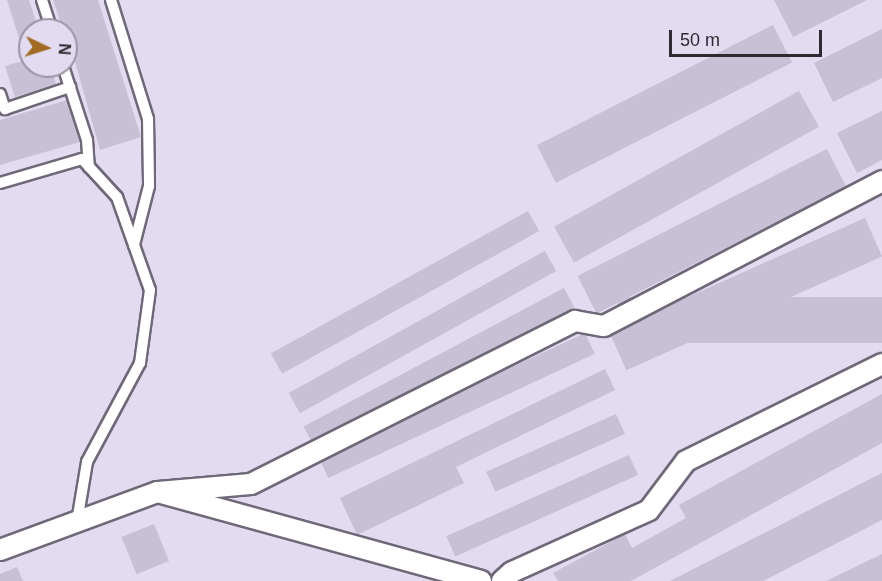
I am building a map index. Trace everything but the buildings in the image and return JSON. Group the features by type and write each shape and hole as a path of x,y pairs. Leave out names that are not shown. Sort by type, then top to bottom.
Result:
{"street":[{"path":"0,550 158,492 251,483 575,321 604,326 882,181"},
{"path":"502,581 512,572 649,510 686,461 882,363"},
{"path":"158,492 481,581"}],"lane":[{"path":"42,0 48,18"},
{"path":"111,0 148,119 149,186 134,245"},
{"path":"67,78 87,140 89,167"},
{"path":"0,94 5,109 70,87"},
{"path":"0,183 82,159 117,197 150,290 140,363 87,462 77,522"}]}
